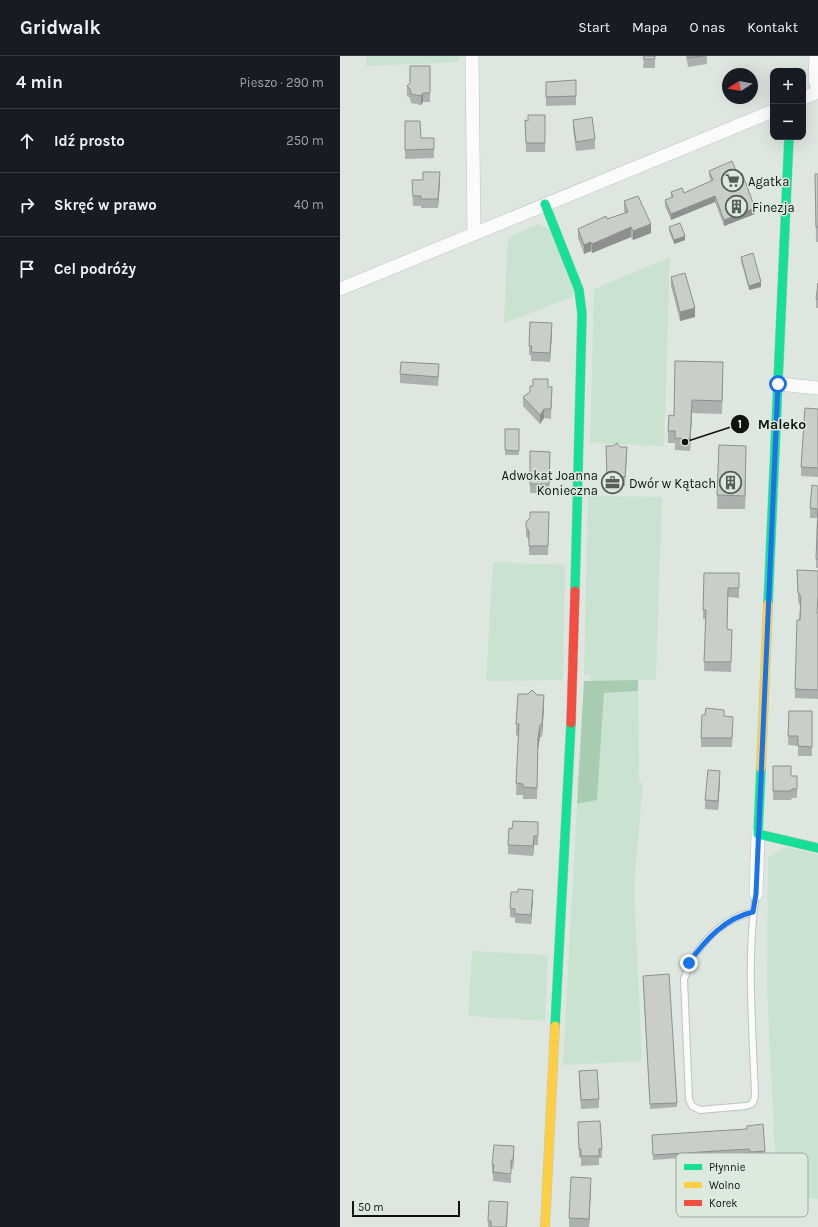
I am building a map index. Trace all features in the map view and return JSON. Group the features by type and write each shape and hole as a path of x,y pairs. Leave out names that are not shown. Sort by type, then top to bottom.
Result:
{"street":[{"path":"472,56 474,234"},
{"path":"806,97 818,91 815,81 816,56"},
{"path":"340,289 770,112"},
{"path":"756,894 789,140"},
{"path":"545,204 579,290 582,314 573,681 545,1227"},
{"path":"778,384 818,388"},
{"path":"758,834 818,848"}],"lane":[{"path":"753,912 743,914 717,930 703,944 689,963 684,979 689,1099 692,1106 700,1110 746,1106 752,1104 755,1097 751,986 753,912 756,894"}],"green space":[{"path":"366,56 459,56 459,62 366,66"},
{"path":"538,224 550,229 575,296 504,323 508,238"},
{"path":"670,257 664,446 590,443 594,289"},
{"path":"588,496 662,497 656,680 590,681 590,675 584,675"},
{"path":"493,562 565,565 563,680 486,681"},
{"path":"638,680 638,691 604,693 597,800 577,804 584,681"},
{"path":"638,691 639,782 643,783 634,886 642,1061 563,1065 577,804 597,800 604,693"},
{"path":"786,847 818,855 818,1199 808,1198 808,1153 775,1153 767,990 768,858"},
{"path":"472,951 548,955 545,1021 468,1016"}],"building":[{"path":"644,56 655,56 655,59 643,59"},
{"path":"688,56 702,56 688,58"},
{"path":"410,66 430,66 430,93 423,93 421,96 411,94 410,89 407,86 410,83"},
{"path":"576,80 576,96 546,97 546,82"},
{"path":"528,115 545,115 545,143 526,143 525,120 528,121"},
{"path":"592,117 595,139 576,142 573,120"},
{"path":"405,121 420,121 421,138 434,138 434,149 405,150"},
{"path":"732,161 738,175 742,173 755,208 724,220 715,196 671,214 665,200 673,197 671,192 682,188 684,193 713,180 709,171"},
{"path":"423,172 440,172 438,199 421,199 421,196 413,196 412,180 423,180"},
{"path":"815,174 818,174 818,227 816,227"},
{"path":"638,196 651,224 633,231 631,227 592,244 591,242 584,245 578,229 606,216 607,219 628,212 624,201"},
{"path":"680,223 685,236 674,240 669,227"},
{"path":"753,253 761,282 749,286 741,257"},
{"path":"685,273 695,308 680,312 671,277"},
{"path":"818,283 818,299 816,299"},
{"path":"530,322 552,323 550,353 531,352 532,346 529,346"},
{"path":"675,361 723,362 722,401 692,400 690,439 675,438 675,431 668,431 669,415 674,416"},
{"path":"401,362 439,364 438,377 400,374"},
{"path":"533,379 548,379 548,387 552,387 551,409 544,409 540,415 523,397 530,392 530,386 533,386"},
{"path":"805,408 818,409 818,468 801,467"},
{"path":"505,429 519,429 519,451 505,450"},
{"path":"617,443 620,447 627,447 625,477 607,477 606,446 613,446"},
{"name":"Dwór w Kątach","path":"719,445 746,446 745,496 717,495"},
{"path":"530,451 550,452 549,484 530,484"},
{"path":"812,485 818,486 818,509 810,508"},
{"path":"818,509 818,559 816,559"},
{"path":"530,512 549,512 548,546 529,546 529,531 526,527 526,522 530,518"},
{"path":"797,570 818,571 818,690 795,689 797,620 800,620 801,597 798,592"},
{"path":"704,573 739,573 739,588 728,588 727,629 732,630 731,662 704,662 706,610 703,610"},
{"path":"532,690 537,695 544,695 542,725 540,725 538,738 537,788 523,787 523,784 516,783 519,724 516,724 518,694 528,694"},
{"path":"706,708 724,710 724,716 733,717 732,738 701,738 702,715 705,715"},
{"path":"789,711 812,711 812,747 798,746 798,736 788,736"},
{"path":"773,766 791,766 791,776 797,776 797,789 792,789 791,791 773,791"},
{"path":"708,770 720,771 718,801 705,800"},
{"path":"513,821 538,822 538,836 534,836 533,846 508,845 509,828 512,829"},
{"path":"518,889 533,890 531,915 515,914 515,909 510,908 511,892 518,892"},
{"path":"669,974 677,1103 650,1104 643,976"},
{"path":"597,1070 599,1099 581,1100 579,1071"},
{"path":"600,1121 602,1149 599,1149 599,1156 581,1156 581,1149 579,1149 578,1122"},
{"path":"763,1124 765,1151 750,1152 749,1149 653,1155 652,1135 747,1129 747,1126"},
{"path":"494,1145 514,1146 513,1160 511,1160 511,1174 493,1172 494,1165 492,1165"},
{"path":"571,1177 591,1178 589,1219 569,1218"},
{"path":"489,1201 508,1202 506,1227 491,1227 491,1221 488,1221"}],"traffic: fast":[{"path":"768,604 789,140"},
{"path":"545,204 579,290 582,314 575,591"},
{"path":"555,1026 571,723"},
{"path":"761,768 758,834 818,848"}],"traffic: slow":[{"path":"761,768 768,604"},
{"path":"545,1227 555,1026"}],"traffic: jam":[{"path":"571,723 575,591"}],"place":[{"name":"Agatka","path":"732,181"},
{"name":"Finezja","path":"737,207"},
{"name":"Maleko","path":"685,442"},
{"name":"Adwokat Joanna Konieczna","path":"613,482"},
{"name":"Dwór w Kątach","path":"731,483"}],"route":[{"path":"689,963 703,944 717,930 743,914 753,912 756,894 778,384"}]}
